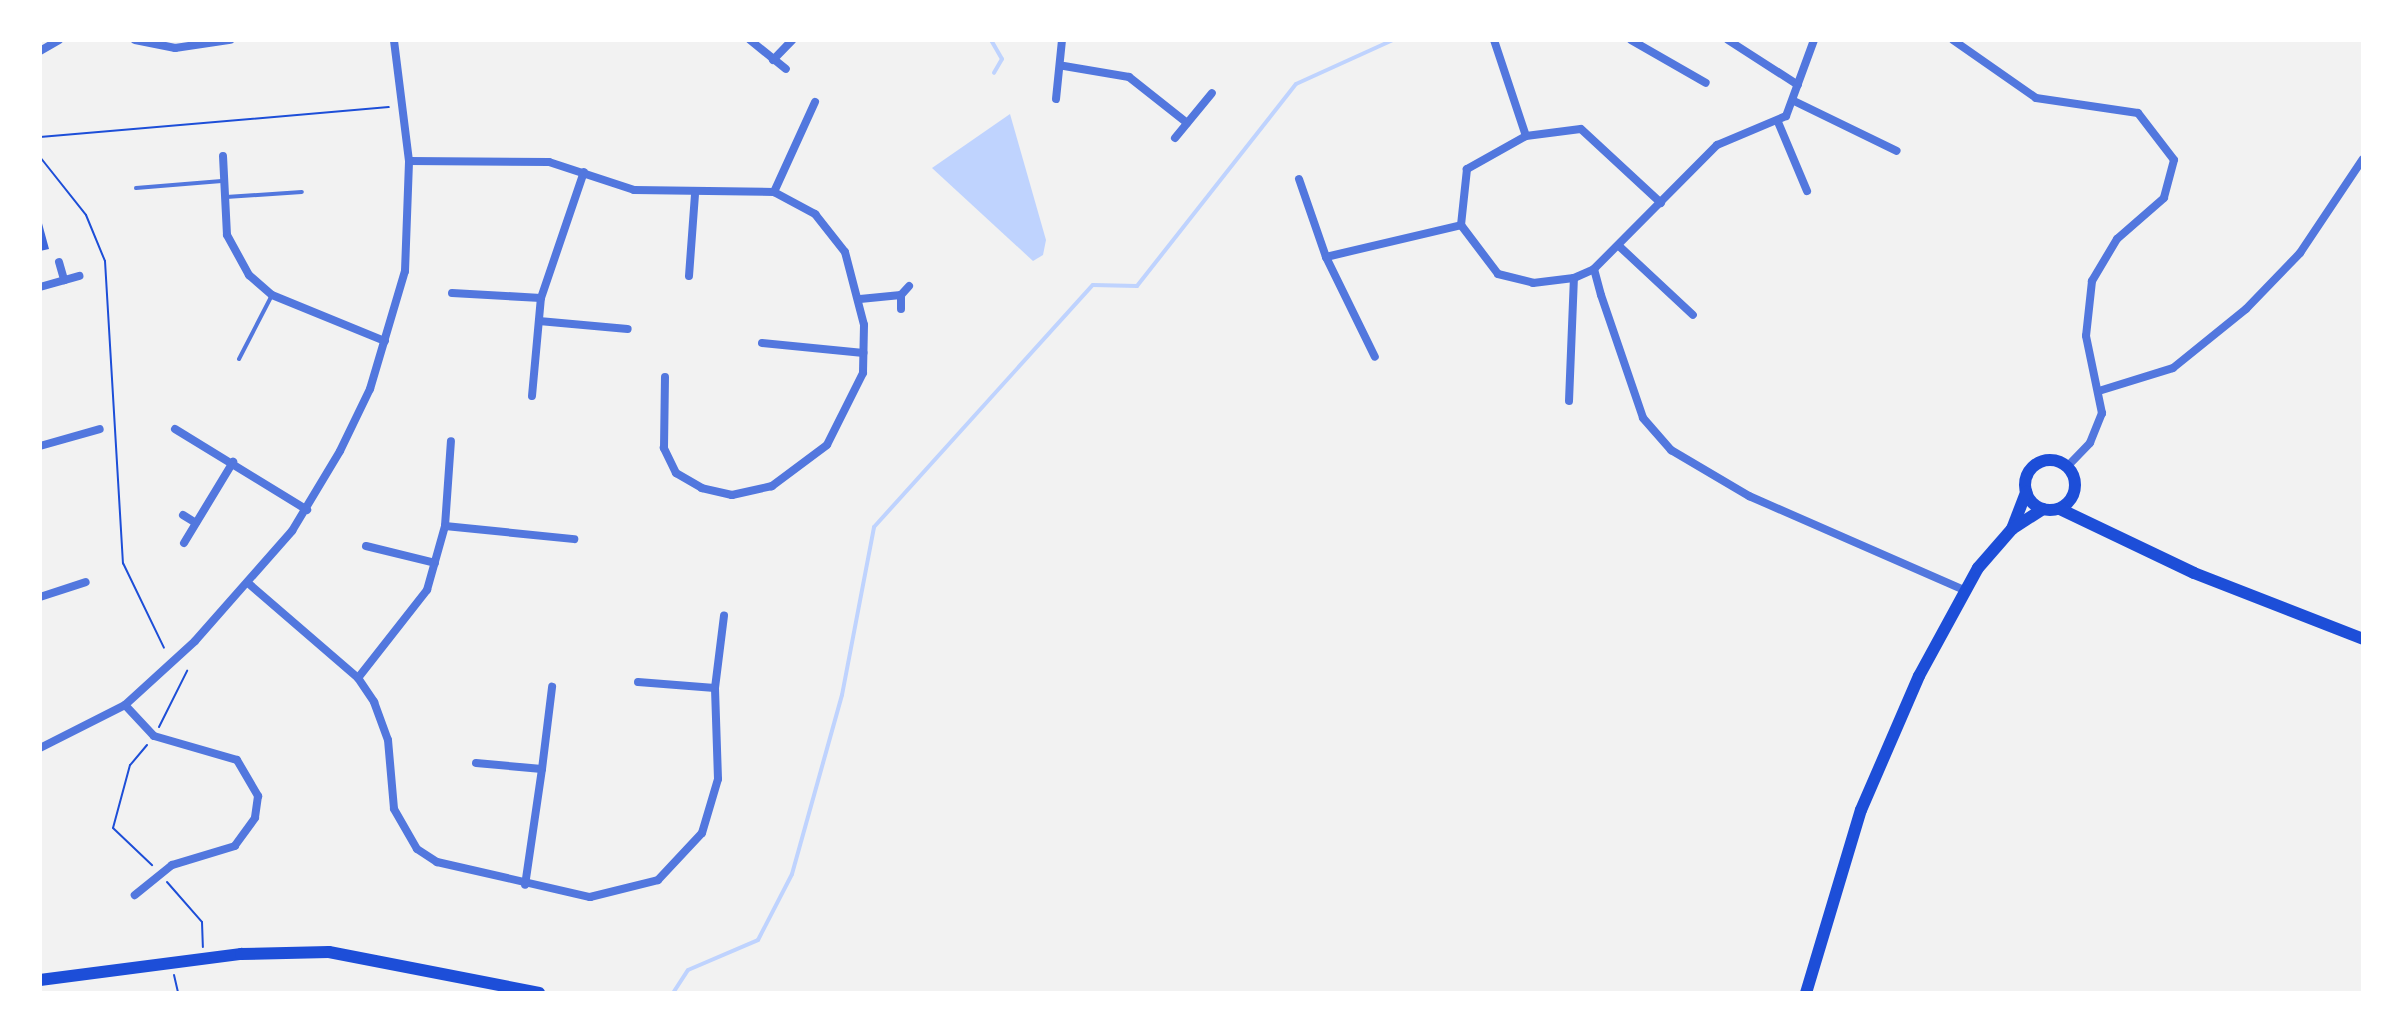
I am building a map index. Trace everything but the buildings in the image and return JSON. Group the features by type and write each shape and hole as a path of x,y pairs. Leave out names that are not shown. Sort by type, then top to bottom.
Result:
{"main road":[{"path":"1806,993 1872,781 1964,590 2012,529 2037,463 2068,466 2076,490 2093,520"},
{"path":"2060,509 2076,490"},
{"path":"2026,492 2043,509"},
{"path":"2012,529 2043,509 2060,509 2093,520 2285,610 2363,639"},
{"path":"40,980 203,960 329,952 539,993"}],"street":[{"path":"40,51 59,40"},
{"path":"135,40 175,48 230,40"},
{"path":"40,748 125,705 248,583 307,510 370,389 405,271 409,161 407,106 394,40"},
{"path":"750,40 786,69"},
{"path":"773,60 792,40"},
{"path":"1056,99 1064,66 1062,40"},
{"path":"1494,40 1526,136"},
{"path":"1631,40 1706,83"},
{"path":"1728,40 1798,85"},
{"path":"1661,203 1581,129 1526,136 1467,169 1461,225 1498,274 1533,283 1574,278 1594,269 1729,137 1778,122 1794,101 1814,40"},
{"path":"1953,40 2036,98 2138,113 2174,160 2164,198 2117,239 2092,281 2086,336 2102,390 2096,433 2068,466"},
{"path":"1064,66 1129,77 1187,123"},
{"path":"1175,138 1212,93"},
{"path":"1794,101 1897,151"},
{"path":"774,192 815,102"},
{"path":"1778,122 1807,191"},
{"path":"223,156 233,253 272,295 385,341"},
{"path":"409,161 514,158 584,172 634,190 695,195 774,192 795,199 832,232 860,299 864,353 855,398 827,445 790,477 732,495 684,481 672,467 662,429 665,377"},
{"path":"2102,390 2173,368 2246,309 2300,253 2363,159"},
{"path":"532,396 541,298 584,172"},
{"path":"1299,179 1326,257 1375,357"},
{"path":"689,276 695,195"},
{"path":"1326,257 1461,225"},
{"path":"1619,246 1693,315"},
{"path":"59,262 64,280"},
{"path":"1594,269 1625,379 1643,418 1671,450 1749,496 1964,590"},
{"path":"40,287 79,276"},
{"path":"1569,401 1574,278"},
{"path":"901,309 901,295 909,286"},
{"path":"452,293 541,298"},
{"path":"860,299 901,295"},
{"path":"539,321 628,329"},
{"path":"762,343 864,353"},
{"path":"40,446 100,429"},
{"path":"175,429 307,510"},
{"path":"358,678 411,617 435,563 445,526 451,441"},
{"path":"184,543 233,462"},
{"path":"183,515 196,523"},
{"path":"445,526 574,539"},
{"path":"366,546 435,563"},
{"path":"40,597 86,582"},
{"path":"248,583 358,678 383,719 394,809 417,849 437,862 525,885 612,896 677,867 713,808 715,688 724,616"},
{"path":"638,682 715,688"},
{"path":"525,885 552,687"},
{"path":"125,705 154,736 237,760 258,796 255,818 235,846 158,872 135,895"},
{"path":"476,763 542,769"}],"lane":[{"path":"136,188 225,181"},
{"path":"226,197 302,192"},
{"path":"239,359 272,295"}],"path":[{"path":"40,137 407,106"},
{"path":"40,157 86,215 105,261 123,563 164,648"},
{"path":"187,671 154,736 130,765 113,828 158,872 202,922 203,960"},
{"path":"173,966 178,993"}],"water":[{"path":"1010,114 1046,240 1043,255 1033,261 932,168"}],"waterway":[{"path":"991,40 1002,59 994,73"},
{"path":"673,993 688,970 758,940 792,874 842,695 874,527 1093,285 1137,286 1296,84 1393,40"}]}
